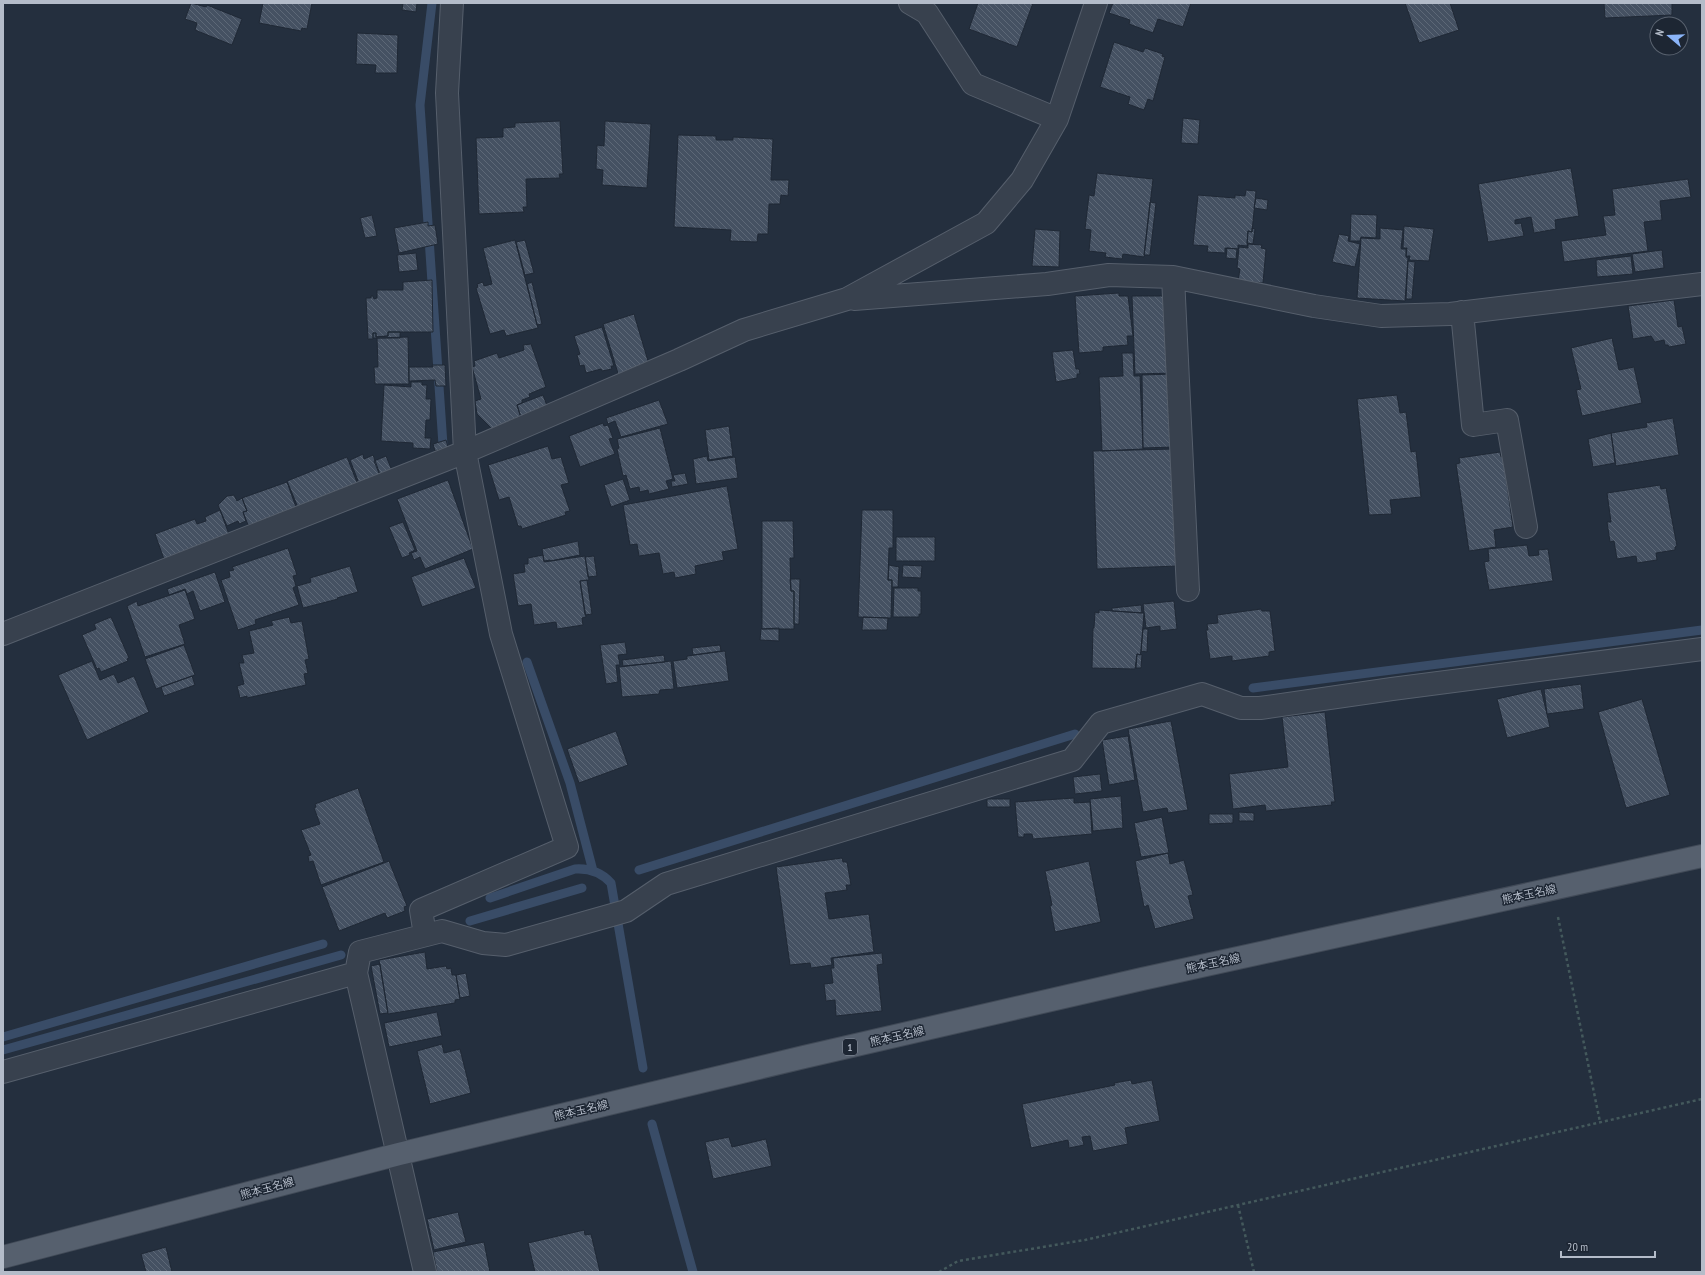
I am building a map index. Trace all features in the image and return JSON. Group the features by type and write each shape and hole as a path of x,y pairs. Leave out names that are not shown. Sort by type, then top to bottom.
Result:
{"main road":[{"name":"熊本玉名線","path":"3,1257 399,1154 1142,978 1702,856"}],"street":[{"path":"425,935 421,910 567,848 501,634 465,452 447,92 452,3"},
{"path":"910,3 927,13 973,84 1056,119"},
{"path":"3,634 465,452 744,330 847,299 986,223 1022,180 1056,119 1096,3"},
{"path":"847,299 1047,284 1109,275 1173,277 1314,306 1381,316 1462,312 1702,284"},
{"path":"1173,277 1188,590"},
{"path":"1462,312 1473,424 1508,420 1526,527"},
{"path":"425,1272 356,973 360,952 442,931 483,943 506,945 603,919 626,911 666,884 1072,760 1101,723 1202,694 1241,708 1260,708 1462,679 1702,649"},
{"path":"3,1072 356,973"}],"path":[{"path":"1552,889 1600,1122"},
{"path":"939,1272 958,1261 1085,1240 1702,1099"},
{"path":"1238,1204 1254,1272"}],"building":[{"path":"191,3 206,7 207,5 242,19 232,45 195,30 197,23 185,19"},
{"path":"263,3 312,3 307,29 302,28 301,31 259,23"},
{"path":"403,3 417,3 416,12 402,10"},
{"path":"978,3 1033,3 1017,47 969,29"},
{"path":"1113,3 1191,3 1183,27 1158,19 1153,33 1129,24 1130,20 1109,13"},
{"path":"1405,3 1450,3 1459,30 1419,43"},
{"path":"1604,3 1672,3 1672,15 1605,18"},
{"path":"357,33 398,35 397,73 375,73 376,65 356,64"},
{"path":"1114,42 1143,52 1145,48 1163,54 1162,56 1165,57 1153,101 1148,99 1144,110 1128,104 1130,97 1100,87"},
{"path":"1183,118 1200,120 1198,144 1181,143"},
{"path":"560,121 563,174 559,174 560,178 526,179 527,207 523,207 524,212 479,214 476,138 503,137 503,128 515,127 515,123"},
{"path":"605,121 651,124 647,188 602,185 603,170 596,169 597,145 604,146"},
{"path":"678,135 716,136 716,140 733,140 733,137 773,139 771,180 789,180 788,196 781,195 780,204 769,204 768,234 758,234 757,242 730,241 731,230 674,227"},
{"path":"1571,168 1579,216 1555,220 1556,229 1534,233 1531,217 1515,220 1515,224 1521,223 1524,236 1488,242 1478,184"},
{"path":"1097,173 1153,179 1144,257 1123,254 1122,259 1105,257 1106,253 1089,251 1091,230 1085,229 1089,195 1094,196"},
{"path":"1688,179 1691,197 1660,201 1662,220 1644,222 1648,251 1564,262 1561,241 1606,235 1603,216 1615,215 1612,189"},
{"path":"1246,190 1256,191 1252,232 1248,231 1247,246 1238,245 1238,249 1225,248 1225,253 1207,252 1208,246 1193,245 1198,195 1235,198 1235,195 1245,196"},
{"path":"1256,198 1268,200 1267,210 1254,208"},
{"path":"1150,202 1156,203 1150,255 1144,255"},
{"path":"1351,214 1377,215 1376,238 1361,237 1360,241 1350,241"},
{"path":"372,215 377,236 365,238 360,218"},
{"path":"428,222 428,226 435,225 438,244 399,253 394,228"},
{"path":"1404,226 1434,229 1429,261 1409,260 1410,256 1406,256 1407,248 1403,248"},
{"path":"1252,228 1255,229 1253,244 1247,243 1248,231 1252,232"},
{"path":"1380,228 1403,230 1401,249 1406,249 1406,257 1408,258 1405,301 1357,298 1361,238 1380,239"},
{"path":"1035,229 1060,231 1059,267 1032,266"},
{"path":"1339,234 1349,236 1348,241 1360,244 1355,267 1332,262"},
{"path":"515,240 538,328 506,336 504,330 490,334 476,288 478,287 477,284 483,282 484,286 492,284 483,248"},
{"path":"525,240 534,273 525,275 516,242"},
{"path":"1248,244 1262,245 1261,248 1266,249 1263,283 1238,281 1240,269 1237,268 1239,247 1248,248"},
{"path":"1227,248 1237,249 1236,259 1226,258"},
{"path":"1662,250 1664,268 1635,272 1632,254"},
{"path":"416,253 418,270 399,272 397,255"},
{"path":"1631,256 1633,274 1597,277 1596,260"},
{"path":"1408,261 1415,262 1412,299 1406,299"},
{"path":"432,280 433,332 388,332 388,336 376,337 376,333 373,333 373,339 368,339 366,298 371,298 371,296 373,296 374,299 377,298 377,290 403,290 403,282"},
{"path":"532,282 542,324 537,325 527,284"},
{"path":"1119,293 1119,296 1128,296 1133,336 1127,336 1128,345 1103,347 1103,351 1079,353 1075,296"},
{"path":"1132,296 1164,296 1174,373 1135,374"},
{"path":"1674,300 1678,327 1682,326 1686,344 1669,347 1668,345 1665,345 1664,340 1655,342 1651,336 1633,339 1628,306"},
{"path":"634,314 651,371 620,380 603,324"},
{"path":"602,327 614,366 611,366 612,369 602,371 601,369 586,373 584,365 580,366 577,355 580,354 574,336"},
{"path":"388,332 400,332 400,338 373,338 373,333 376,333 376,337 388,336"},
{"path":"408,337 409,384 375,384 374,367 378,367 377,338"},
{"path":"1612,338 1619,370 1634,367 1642,403 1582,416 1576,390 1581,389 1571,348"},
{"path":"531,344 546,387 529,394 530,397 522,400 522,403 517,405 522,421 492,429 477,414 475,401 481,399 472,367 475,366 474,361 497,353 499,358 524,350 523,345"},
{"path":"1073,350 1076,369 1079,369 1080,374 1077,374 1077,378 1056,382 1052,352"},
{"path":"1122,353 1133,353 1134,376 1140,376 1143,449 1102,451 1099,377 1123,376"},
{"path":"432,365 445,365 446,386 436,386 435,380 409,381 409,367 433,367"},
{"path":"1173,374 1174,447 1143,448 1142,375"},
{"path":"411,382 422,382 422,385 427,385 426,399 431,399 430,420 426,420 425,438 431,438 430,449 413,448 413,443 381,441 384,385 411,387"},
{"path":"543,395 549,411 522,421 517,405"},
{"path":"1397,395 1400,413 1406,412 1411,452 1416,451 1421,497 1390,500 1392,514 1369,515 1357,399"},
{"path":"659,400 668,424 621,437 615,421 608,424 606,418"},
{"path":"1673,418 1679,455 1616,466 1611,433 1647,427 1646,423"},
{"path":"603,423 604,426 608,425 613,438 609,439 615,454 580,467 569,436"},
{"path":"729,426 733,456 709,460 705,430"},
{"path":"660,428 673,479 666,481 669,489 649,494 648,490 640,492 639,487 630,489 626,475 623,476 617,449 619,448 617,439"},
{"path":"1611,433 1615,463 1593,467 1588,439"},
{"path":"446,440 448,447 435,451 433,444"},
{"path":"548,446 552,459 561,457 569,483 561,485 570,511 565,512 566,515 522,529 521,526 518,526 509,497 499,500 488,465"},
{"path":"1174,449 1178,566 1097,569 1093,451"},
{"path":"1500,452 1501,457 1503,457 1513,527 1494,530 1496,547 1469,551 1456,464 1460,463 1459,458"},
{"path":"363,454 364,459 373,455 381,477 360,486 350,460"},
{"path":"386,456 393,473 381,478 374,461"},
{"path":"707,456 708,461 735,457 738,478 696,484 693,459"},
{"path":"347,457 358,485 299,510 287,481"},
{"path":"685,473 688,484 672,487 671,481 675,481 673,475"},
{"path":"623,479 630,500 611,507 604,485"},
{"path":"448,480 473,549 425,569 420,557 414,560 411,553 417,551 397,499"},
{"path":"287,482 297,510 254,527 252,524 248,525 243,512 247,511 242,498"},
{"path":"1660,485 1661,489 1666,488 1677,546 1675,547 1675,550 1656,553 1657,560 1637,563 1636,556 1617,559 1614,541 1610,542 1607,522 1611,522 1607,493"},
{"path":"727,486 738,549 722,552 724,560 695,566 696,574 675,578 674,572 663,574 659,553 639,556 637,544 630,545 623,505"},
{"path":"234,495 237,501 242,498 247,511 243,512 246,521 239,524 238,521 227,526 218,505 227,496"},
{"path":"220,510 230,537 165,562 155,534 195,519 197,524 206,521 205,517"},
{"path":"862,510 893,510 893,548 889,548 888,580 892,580 891,618 858,617"},
{"path":"762,521 793,521 794,558 790,558 791,591 794,591 794,629 762,629"},
{"path":"403,522 415,550 409,553 410,555 402,558 389,527"},
{"path":"896,537 935,537 935,561 896,561"},
{"path":"578,541 580,555 544,561 542,549"},
{"path":"1527,545 1529,556 1539,555 1538,550 1548,549 1553,581 1489,590 1484,562 1489,561 1488,549"},
{"path":"288,548 297,575 293,576 296,586 293,588 299,605 255,620 256,624 238,630 221,580 230,577 229,571 234,570 232,567"},
{"path":"543,555 544,562 585,556 589,580 580,581 586,617 582,618 583,625 557,629 556,622 534,625 531,604 518,606 513,574 525,572 524,564 528,564 528,558"},
{"path":"594,556 597,576 588,577 585,557"},
{"path":"464,558 476,588 422,607 411,577"},
{"path":"889,565 899,567 898,587 892,587 892,580 888,580"},
{"path":"903,565 922,566 921,578 902,577"},
{"path":"350,566 358,592 303,608 297,586 311,582 310,578"},
{"path":"215,572 225,602 200,611 193,591 187,594 185,589 169,595 167,589"},
{"path":"790,579 800,579 799,624 794,624 794,591 791,591"},
{"path":"587,580 592,614 585,615 580,581"},
{"path":"894,588 918,588 918,591 921,591 921,614 919,614 919,617 893,617"},
{"path":"185,590 195,619 179,625 185,644 145,657 127,606 137,601 138,606"},
{"path":"1174,601 1177,629 1160,631 1160,626 1146,628 1143,604"},
{"path":"1141,605 1142,613 1112,611 1112,608"},
{"path":"1261,609 1262,611 1270,611 1275,651 1269,652 1269,656 1232,661 1232,656 1210,659 1206,630 1208,630 1207,624 1218,623 1217,615"},
{"path":"1099,610 1144,613 1141,651 1140,655 1137,654 1135,669 1092,668 1093,628 1095,612 1099,613"},
{"path":"111,617 129,658 127,659 128,661 101,672 99,668 97,669 82,635 96,629 94,624"},
{"path":"289,617 291,623 302,621 309,659 305,660 308,673 304,674 306,685 247,698 247,696 240,698 237,686 244,684 239,663 244,663 242,655 254,653 249,631 273,625 271,621"},
{"path":"863,617 888,618 887,630 862,630"},
{"path":"779,628 779,641 760,640 761,629"},
{"path":"1143,629 1148,629 1147,652 1141,651"},
{"path":"625,642 627,654 618,655 620,665 616,665 618,682 606,684 600,645"},
{"path":"184,645 195,675 156,689 145,659"},
{"path":"720,645 721,651 693,655 692,648"},
{"path":"725,651 729,681 677,688 673,661 687,659 687,656"},
{"path":"1137,654 1142,655 1141,668 1136,668"},
{"path":"664,655 665,662 623,666 622,660"},
{"path":"92,661 100,680 114,674 118,683 134,676 149,712 87,740 58,675"},
{"path":"671,661 674,689 660,690 659,694 622,697 619,667"},
{"path":"192,676 195,685 164,696 161,687"},
{"path":"1581,684 1584,709 1547,714 1544,689"},
{"path":"1541,689 1550,727 1507,738 1497,699"},
{"path":"1642,699 1670,795 1626,808 1598,712"},
{"path":"1325,712 1335,802 1331,802 1332,805 1266,811 1265,805 1233,809 1229,774 1288,767 1282,717"},
{"path":"1171,721 1188,810 1168,813 1167,808 1143,812 1128,729"},
{"path":"616,731 628,765 579,783 567,749"},
{"path":"1128,736 1135,780 1109,785 1102,740"},
{"path":"1100,774 1102,791 1075,794 1073,777"},
{"path":"358,788 384,862 321,885 313,861 309,862 308,856 311,855 301,830 320,824 314,808 316,807 315,804"},
{"path":"1121,796 1123,828 1093,831 1090,799"},
{"path":"1074,798 1074,803 1090,802 1092,834 1033,839 1032,834 1024,834 1024,837 1018,837 1015,802"},
{"path":"987,799 1010,799 1010,807 987,807"},
{"path":"1239,812 1254,813 1254,821 1239,821"},
{"path":"1209,814 1233,814 1233,823 1209,824"},
{"path":"1162,817 1169,853 1141,857 1134,823"},
{"path":"1168,853 1170,864 1184,860 1193,895 1188,896 1194,919 1155,929 1148,905 1144,907 1135,861"},
{"path":"842,858 843,862 847,862 851,885 846,885 847,890 825,893 829,919 869,914 874,952 831,958 832,965 811,968 810,963 790,965 776,867"},
{"path":"389,861 407,906 404,907 405,911 387,918 385,913 339,931 322,887"},
{"path":"1089,861 1101,922 1055,932 1050,906 1052,905 1045,871"},
{"path":"425,952 427,969 446,966 447,969 451,968 452,975 456,975 460,999 455,1000 455,1003 388,1014 379,960"},
{"path":"882,953 883,964 877,965 882,1011 836,1016 835,1000 826,1001 824,984 833,983 831,968 834,968 833,958"},
{"path":"380,964 388,1013 380,1014 371,966"},
{"path":"466,973 470,996 460,998 456,975"},
{"path":"437,1012 442,1036 389,1047 384,1023"},
{"path":"442,1044 444,1053 460,1049 471,1093 430,1104 417,1051"},
{"path":"1131,1080 1132,1084 1152,1080 1160,1121 1125,1128 1128,1144 1093,1151 1090,1136 1082,1137 1084,1145 1069,1148 1068,1140 1031,1148 1022,1104 1115,1085 1114,1083"},
{"path":"729,1137 732,1147 766,1139 772,1166 713,1179 705,1142"},
{"path":"458,1212 466,1242 434,1250 427,1219"},
{"path":"584,1230 585,1235 591,1234 600,1272 535,1272 528,1243"},
{"path":"484,1242 490,1272 437,1272 433,1252"},
{"path":"166,1247 172,1272 146,1272 141,1254"}],"waterway":[{"path":"432,3 420,105 443,445"},
{"path":"1253,688 1702,630"},
{"path":"527,662 570,783 593,871"},
{"path":"639,870 1075,734"},
{"path":"490,898 575,869 586,869 599,873 611,883 643,1068"},
{"path":"470,921 582,888"},
{"path":"3,1037 323,944"},
{"path":"3,1050 341,955"},
{"path":"652,1124 693,1272"}]}
